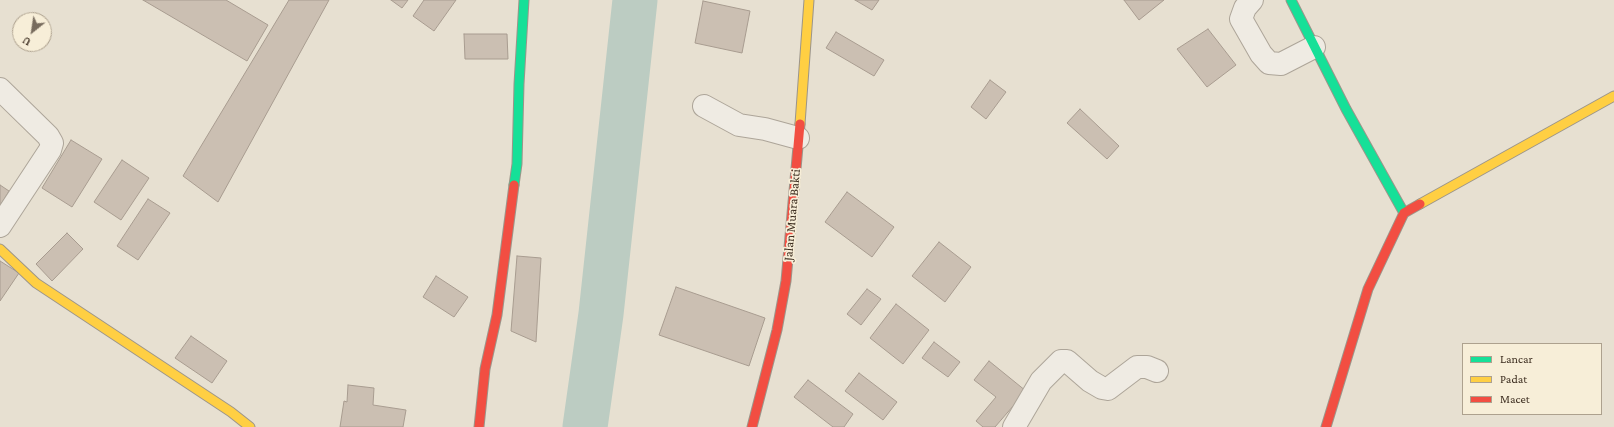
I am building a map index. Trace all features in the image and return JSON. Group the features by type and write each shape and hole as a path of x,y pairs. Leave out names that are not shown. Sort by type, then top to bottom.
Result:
{"street":[{"path":"479,427 485,370 497,315 517,164 519,84 524,0"},
{"name":"Jalan Muara Bakti","path":"752,427 777,330 786,281 809,0"},
{"path":"1252,0 1245,8 1241,19 1260,54 1269,63 1281,64 1314,47"},
{"path":"1291,0 1346,108 1404,213"},
{"path":"0,89 48,136 52,143 50,150 0,226"},
{"path":"1326,427 1368,288 1404,213 1533,139 1614,96"},
{"path":"704,106 739,125 764,129 798,138"},
{"path":"0,249 36,283 231,412 250,427"},
{"path":"1014,427 1041,381 1061,361 1067,360 1095,385 1108,389 1137,367 1146,367 1157,371"}],"building":[{"path":"143,0 226,0 268,25 247,61"},
{"path":"289,0 329,0 218,202 183,176"},
{"path":"391,0 408,0 402,8"},
{"path":"424,0 456,0 434,31 413,16"},
{"path":"855,0 879,0 872,10"},
{"path":"1124,0 1164,0 1139,20"},
{"path":"703,1 750,11 742,53 695,43"},
{"path":"1208,29 1236,65 1207,87 1177,49"},
{"path":"836,32 884,60 874,76 826,48"},
{"path":"464,34 507,34 508,59 465,59"},
{"path":"990,80 1006,92 986,119 971,107"},
{"path":"1080,109 1119,146 1107,159 1067,123"},
{"path":"71,140 102,159 72,207 42,188"},
{"path":"122,160 149,178 121,220 94,202"},
{"path":"0,185 9,191 0,206"},
{"path":"847,192 894,227 872,257 825,222"},
{"path":"148,199 170,213 138,260 117,246"},
{"path":"67,233 83,249 52,281 36,264"},
{"path":"939,242 971,267 945,302 912,276"},
{"path":"517,256 541,258 536,342 511,331"},
{"path":"0,261 19,273 0,301"},
{"path":"436,276 468,297 454,317 423,297"},
{"path":"676,287 765,318 749,366 659,335"},
{"path":"867,289 881,299 861,325 847,314"},
{"path":"896,304 929,330 903,364 870,338"},
{"path":"191,336 227,361 212,383 175,358"},
{"path":"934,342 960,362 948,377 922,358"},
{"path":"989,361 1026,391 995,427 983,427 976,421 996,397 974,380"},
{"path":"859,373 897,402 883,420 845,391"},
{"path":"808,380 853,414 844,427 833,427 794,397"},
{"path":"348,385 374,388 373,405 406,410 403,427 340,427 344,401 347,402"}],"waterway":[{"path":"585,427 601,314 635,0"}],"traffic: fast":[{"path":"514,185 517,164 519,84 524,0"},
{"path":"1291,0 1346,109 1404,213"}],"traffic: slow":[{"path":"800,124 809,0"},
{"path":"1420,204 1614,96"},
{"path":"0,249 36,283 231,412 250,427"}],"traffic: jam":[{"path":"752,427 777,330 786,281 800,124"},
{"path":"479,427 485,369 497,315 514,185"},
{"path":"1326,427 1368,289 1404,213 1420,204"}]}
